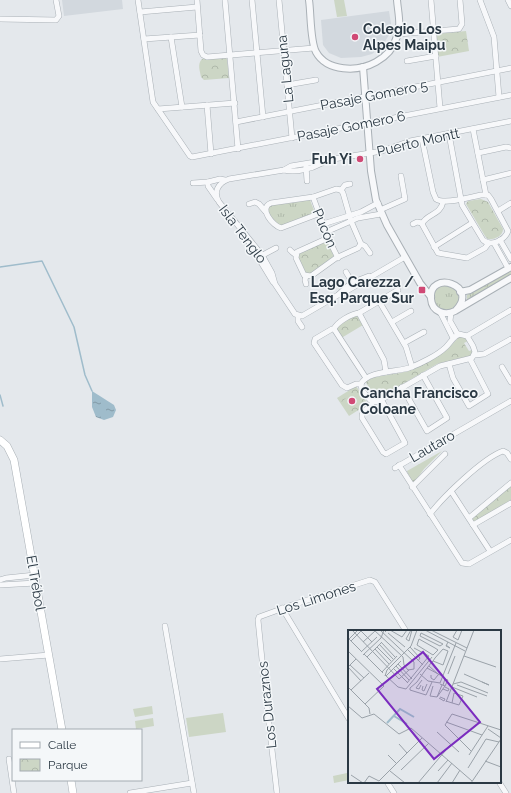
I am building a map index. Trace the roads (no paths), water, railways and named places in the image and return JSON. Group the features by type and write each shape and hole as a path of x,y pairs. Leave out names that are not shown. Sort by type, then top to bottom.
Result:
{"main road":[{"name":"El Trébol","path":"0,440 7,446 14,460 62,729"},
{"path":"71,781 73,793"}],"street":[{"path":"0,19 54,21 58,19 59,16 56,0"},
{"path":"138,0 153,100 158,109 235,103"},
{"path":"197,0 201,51 203,55 207,57 314,48"},
{"path":"225,0 228,51 230,55 235,103 238,149"},
{"path":"252,0 263,117"},
{"name":"La Laguna","path":"279,0 292,138"},
{"path":"310,0 314,48 320,58 331,66 341,68 363,67 373,64 383,57 393,46 398,34 399,20 397,0"},
{"path":"431,0 440,108"},
{"path":"398,34 456,30 460,28 462,24 460,0"},
{"path":"480,0 493,34 499,97"},
{"path":"508,0 511,6"},
{"path":"140,12 197,7"},
{"path":"144,39 200,35"},
{"path":"171,37 182,107"},
{"path":"407,61 436,56"},
{"path":"363,67 373,185 381,212 405,257 431,297 433,305 440,312 456,336"},
{"name":"Pasaje Gomero 5","path":"236,122 511,68"},
{"path":"287,85 316,80"},
{"name":"Pasaje Gomero 6","path":"158,109 191,157 511,95"},
{"path":"207,105 211,154"},
{"name":"Puerto Montt","path":"193,183 208,182 220,179 226,180 289,170 350,156 382,151 405,142 511,122"},
{"path":"473,129 486,195"},
{"path":"449,134 462,205 483,240 488,244"},
{"path":"422,139 434,195 438,200 443,202 486,195 492,199 509,233 500,240 488,244 485,248 466,258 439,254 422,226 422,223"},
{"path":"478,153 506,147 511,148"},
{"path":"306,166 307,181"},
{"path":"483,180 511,173"},
{"path":"323,224 381,212 405,199 401,176"},
{"name":"Isla Tenglo","path":"226,180 217,188 216,192 218,199 243,232 256,246 269,277 295,314 300,316"},
{"path":"208,182 208,186 218,199"},
{"path":"341,190 343,186 350,184"},
{"path":"249,204 253,202 259,204 269,204 313,197 334,190 341,190"},
{"path":"341,190 350,218 361,244 365,246 370,253"},
{"name":"Pucón","path":"313,197 318,214 338,258"},
{"path":"413,224 418,222 422,223 424,220 439,211 443,202"},
{"path":"326,232 378,203"},
{"path":"498,211 511,203"},
{"path":"259,204 282,230 318,214"},
{"path":"265,211 269,204"},
{"path":"434,247 472,223"},
{"path":"296,254 300,250 328,238"},
{"path":"500,240 511,259"},
{"path":"460,292 470,290 510,267 494,243"},
{"path":"306,276 313,275 338,258 358,248 361,244"},
{"path":"260,256 276,248"},
{"path":"290,250 296,254"},
{"path":"296,254 296,258 303,274 306,276 306,284"},
{"path":"302,327 298,321 300,316 338,295 354,284 405,257"},
{"path":"346,272 354,284"},
{"path":"440,312 445,314 454,311 511,278"},
{"path":"418,279 430,287 436,287"},
{"path":"431,297 433,290 441,284 448,283 456,286 460,292 462,301 454,311 450,321 456,336"},
{"path":"398,290 359,314 354,314 335,325 334,329 314,341 314,344 342,385 347,388 356,384 361,384 366,378 412,367 444,349 456,336 463,334 467,336 475,348 472,357 488,394 469,406 453,378 449,364"},
{"path":"379,301 404,343 412,367"},
{"path":"467,336 511,310"},
{"path":"392,322 411,311"},
{"path":"359,314 384,360 386,372"},
{"path":"334,329 366,378"},
{"path":"404,343 424,332"},
{"path":"381,399 405,443 386,454 383,452 362,418 362,413 372,405 373,402 440,366 484,354 511,339"},
{"path":"502,367 511,382"},
{"path":"402,387 427,431 447,418 423,375"},
{"path":"361,384 362,390 373,402"},
{"name":"Lautaro","path":"412,487 397,466 511,401"},
{"path":"430,514 451,491 477,468 501,452 506,452 511,459"},
{"path":"445,454 412,487 463,563 468,564 511,540"},
{"path":"469,518 491,498 511,483"},
{"path":"451,491 490,551"},
{"path":"473,525 511,504"},
{"path":"0,580 6,578 36,579"},
{"path":"0,585 36,579"},
{"name":"Los Limones","path":"259,617 369,580 373,581 405,630"},
{"path":"282,608 348,717"},
{"name":"Los Duraznos","path":"259,617 258,620 265,689 277,793"},
{"path":"164,626 194,793"},
{"path":"0,659 49,655"},
{"path":"9,759 12,779"},
{"path":"12,781 14,793"},
{"path":"130,793 192,783"},
{"path":"388,783 394,793"},
{"path":"500,783 506,793"}],"water":[{"path":"92,391 114,405 116,410 113,417 104,420 96,417 92,407"}],"waterway":[{"path":"0,267 42,261 74,327 85,375 92,391"},
{"path":"0,395 3,406"}],"place":[{"name":"Colegio Los Alpes Maipu","path":"355,37"},
{"name":"Fuh Yi","path":"360,159"},
{"name":"Lago Carezza / Esq. Parque Sur","path":"422,290"},
{"name":"Cancha Francisco Coloane","path":"352,401"}]}
